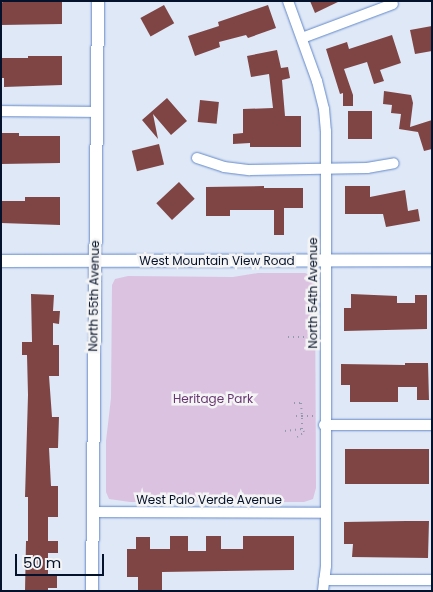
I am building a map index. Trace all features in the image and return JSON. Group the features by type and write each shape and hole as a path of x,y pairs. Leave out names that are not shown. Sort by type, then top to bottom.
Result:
{"street":[{"name":"North 55th Avenue","path":"92,591 98,1"},
{"name":"North 54th Avenue","path":"288,1 317,81 324,109 324,586"},
{"path":"302,38 393,4"},
{"path":"1,111 97,112"},
{"path":"197,158 224,167 250,170 367,168 394,163"},
{"name":"West Mountain View Road","path":"1,261 432,260"},
{"path":"324,420 432,425"},
{"name":"West Palo Verde Avenue","path":"92,512 325,513"},
{"path":"324,586 432,580"}],"path":[{"path":"288,337 325,337"},
{"path":"294,403 301,403 302,430 304,432 297,437"},
{"path":"294,416 324,420"},
{"path":"285,431 302,430"}],"green space":[{"name":"Heritage Park","path":"258,273 305,273 314,277 316,488 313,499 304,502 130,502 109,499 106,492 106,441 111,398 112,285 115,279 128,276 233,277"}],"building":[{"path":"5,1 62,1 62,24 1,25 1,3"},
{"path":"310,1 340,1 315,13"},
{"path":"164,5 174,23 151,36 140,18"},
{"path":"268,5 276,28 248,38 246,35 219,42 220,47 195,56 188,36 219,26 218,22"},
{"path":"432,26 432,51 415,54 410,30"},
{"path":"392,35 401,63 380,70 384,81 374,84 367,62 344,69 353,95 353,106 343,106 343,93 340,94 326,49 347,42 349,49"},
{"path":"277,50 281,68 288,67 290,78 282,80 285,116 301,116 301,147 250,147 250,143 233,144 233,134 243,133 243,109 273,108 269,74 251,77 247,56"},
{"path":"28,56 62,56 62,85 4,87 4,78 1,78 1,58 28,58"},
{"path":"384,91 411,95 413,103 410,127 432,120 432,149 424,151 418,132 399,129 401,114 391,113 392,105 383,104"},
{"path":"167,98 187,121 171,135 153,114 158,139 142,120"},
{"path":"200,100 219,102 217,124 198,122"},
{"path":"348,111 372,111 372,139 348,139"},
{"path":"2,133 19,133 19,136 60,136 60,163 1,164"},
{"path":"159,144 164,164 137,171 132,151"},
{"path":"179,182 195,199 172,220 156,203"},
{"path":"264,186 264,188 303,188 303,208 284,208 284,235 274,235 274,210 230,210 230,216 206,216 206,187"},
{"path":"345,186 370,186 370,197 405,190 408,211 418,209 420,221 386,227 383,214 345,214"},
{"path":"25,197 60,197 60,225 1,223 1,201 25,201"},
{"path":"31,294 54,295 53,311 60,311 59,324 53,323 53,345 59,345 59,376 49,376 52,417 59,417 58,448 49,448 51,486 58,486 58,517 48,517 48,541 58,541 58,553 48,553 48,576 57,576 57,588 48,588 48,591 25,591 26,541 28,541 28,497 25,497 28,395 27,355 22,355 22,342 32,342"},
{"path":"351,294 397,296 397,303 415,303 415,295 427,295 427,329 344,331 344,308 351,308"},
{"path":"405,363 428,363 429,400 417,400 417,387 398,387 398,402 350,402 350,385 341,385 341,364 405,365"},
{"path":"345,449 429,449 429,484 345,484"},
{"path":"429,521 428,558 352,557 353,544 344,544 344,522"},
{"path":"170,536 188,536 188,551 206,551 206,536 221,536 221,549 243,549 243,536 294,536 294,570 162,572 162,591 138,591 138,577 127,577 127,549 136,549 136,537 150,537 150,549 170,549"}]}
